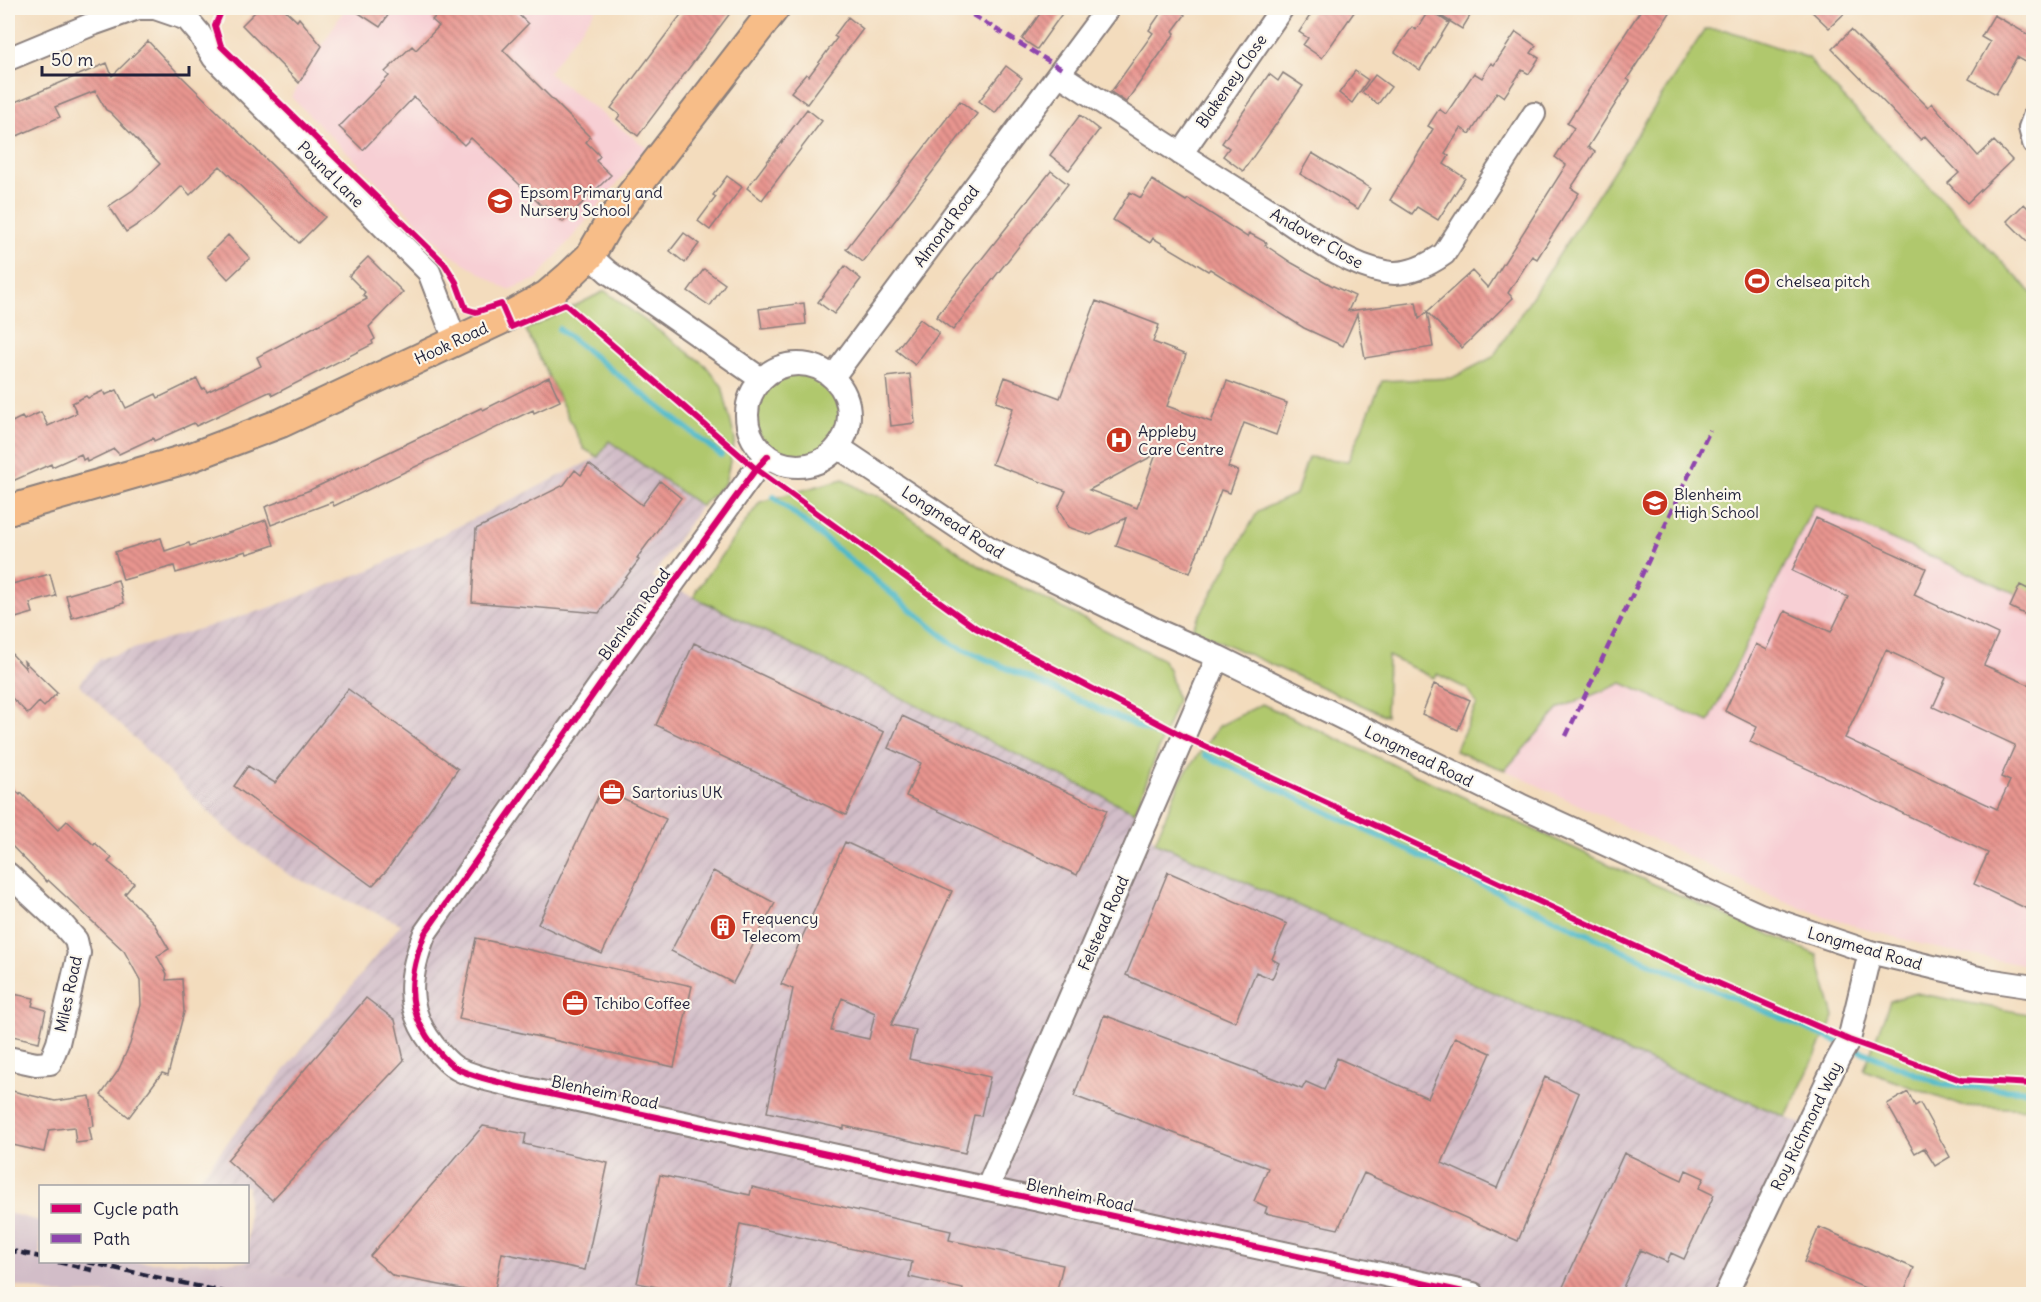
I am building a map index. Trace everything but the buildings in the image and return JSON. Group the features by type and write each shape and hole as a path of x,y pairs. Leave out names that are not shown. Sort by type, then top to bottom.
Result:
{"main road":[{"name":"Hook Road","path":"8,510 189,458 281,423 507,317 547,295 590,256 609,223 775,8"}],"street":[{"path":"8,59 68,33 138,8 194,13"},
{"name":"Almond Road","path":"833,377 1108,8"},
{"name":"Blakeney Close","path":"1181,154 1282,8"},
{"name":"Pound Lane","path":"194,13 199,33 214,58 429,272 455,340"},
{"name":"Andover Close","path":"1059,74 1347,258 1387,273 1407,272 1427,266 1444,254 1534,114"},
{"path":"2034,117 2030,128 2034,143"},
{"path":"590,256 608,272 761,379"},
{"path":"798,363 816,367 833,377 843,391 849,415 846,433 838,447 825,459 810,465 792,466 768,456 756,444 748,427 747,413 751,396 761,379 776,369 798,363"},
{"name":"Longmead Road","path":"838,447 989,548 1520,805 1761,915 1870,952 1987,980 2034,987"},
{"name":"Blenheim Road","path":"768,456 756,469 621,655 425,933 415,957 412,983 414,1009 421,1030 438,1052 459,1070 518,1087 1473,1294"},
{"name":"Felstead Road","path":"987,1189 1218,657"},
{"name":"Miles Road","path":"8,874 63,925 76,940 78,953 61,1034 50,1063 36,1064 8,1058"},
{"name":"Roy Richmond Way","path":"1726,1294 1844,1049 1870,952"}],"shaded area":[{"name":"Epsom Primary and Nursery School","path":"345,8 388,8 396,13 400,8 597,8 548,73 647,148 537,279 508,290 451,255 291,97"},
{"name":"Blenheim High School","path":"1705,29 1726,30 1809,58 1816,69 2033,294 2033,967 1936,948 1821,915 1777,898 1505,770 1455,751 1477,704 1467,689 1437,674 1434,678 1388,656 1386,716 1192,629 1258,511 1296,494 1308,457 1348,461 1382,381 1452,378 1493,357"},
{"path":"609,440 701,506 652,577 1135,812 1155,842 1619,1048 1811,1128 1734,1294 370,1294 235,1263 249,1263 249,1185 194,1185 401,924 289,875 225,828 79,684 100,659 269,608 372,569 598,457"},
{"path":"8,1213 39,1221 39,1263 235,1263 370,1294 56,1294 8,1284"}],"green space":[{"name":"Blenheim High School","path":"1705,29 1726,30 1809,58 1816,69 2033,294 2033,601 1814,505 1709,722 1622,683 1560,708 1505,770 1455,751 1477,704 1467,689 1437,674 1434,678 1388,656 1386,716 1192,629 1258,511 1296,494 1308,457 1348,461 1382,381 1452,378 1493,357"},
{"path":"605,291 705,365 722,386 735,440 725,483 701,506 609,441 598,457 584,449 526,330"},
{"path":"797,371 814,374 828,383 837,397 840,414 837,431 828,445 814,454 797,457 780,454 766,445 757,431 754,414 757,397 766,383 780,374"},
{"path":"843,479 868,494 878,495 978,565 1162,659 1169,669 1177,700 1135,812 694,597 697,589 760,502"},
{"path":"1262,704 1617,868 1817,955 1834,1017 1786,1117 1619,1048 1155,842 1181,779 1219,726"},
{"path":"1916,993 2033,1015 2033,1109 1962,1106 1864,1070 1890,1001"}],"waterway":[{"path":"559,329 721,455"},
{"path":"774,497 954,645 1162,737"},
{"path":"1205,755 1645,961 1841,1043"},
{"path":"1851,1047 1943,1085 2034,1091"}],"railway":[{"path":"8,1250 39,1257"},
{"path":"62,1263 96,1271"},
{"path":"92,1263 233,1294"}],"marked path":[{"path":"961,8 1062,69"},
{"path":"1566,736 1710,430"}],"cycle path":[{"path":"217,8 221,12 215,26 221,46 444,263 456,282 466,309 476,312 501,304 511,327 565,304 756,469 976,628 1185,737 1667,961 1849,1040 1961,1080 2034,1084"},
{"path":"768,456 756,469 621,655 425,933 415,963 412,990 417,1018 433,1045 449,1063 460,1070 518,1087 1473,1294"}],"place":[{"name":"Epsom Primary and Nursery School","path":"500,201"},
{"name":"chelsea pitch","path":"1757,281"},
{"name":"Appleby Care Centre","path":"1119,440"},
{"name":"Blenheim High School","path":"1655,503"},
{"name":"Sartorius UK","path":"612,792"},
{"name":"Frequency Telecom","path":"723,927"},
{"name":"Tchibo Coffee","path":"575,1003"}]}
